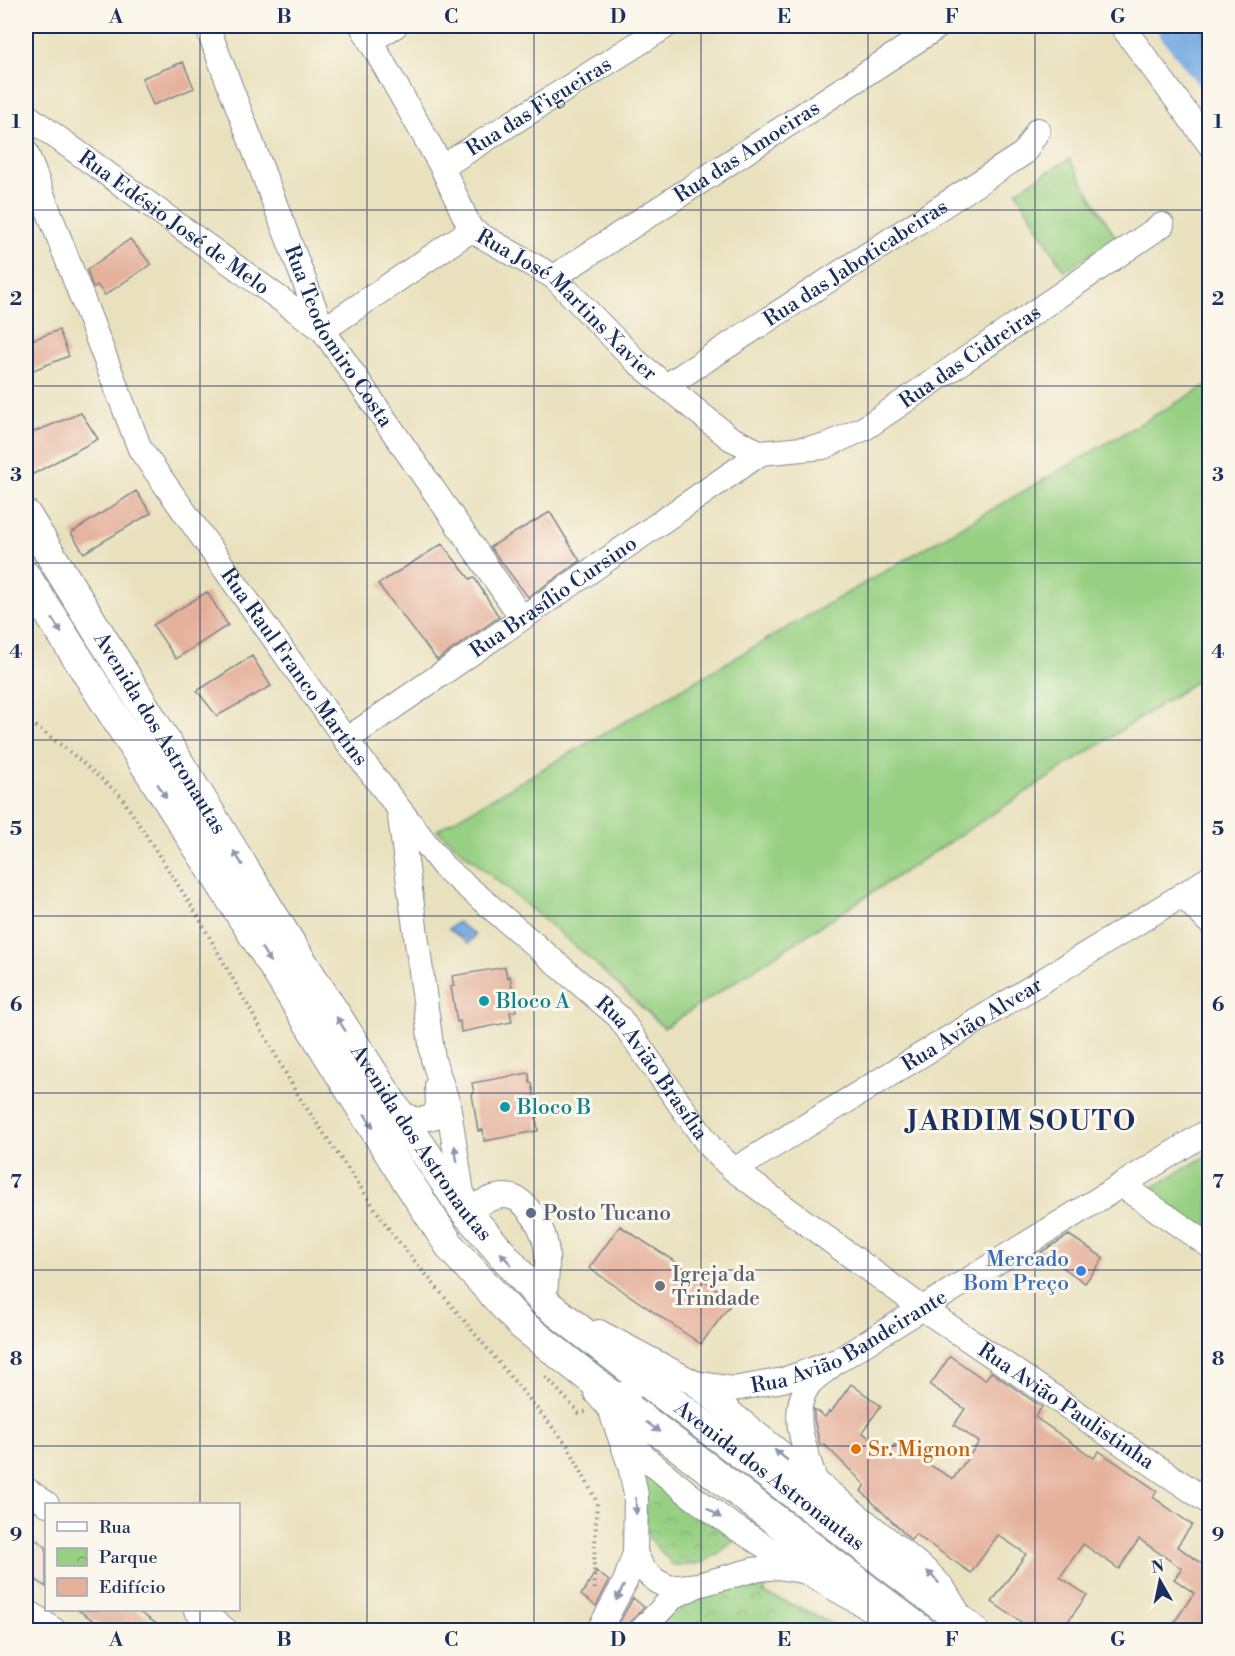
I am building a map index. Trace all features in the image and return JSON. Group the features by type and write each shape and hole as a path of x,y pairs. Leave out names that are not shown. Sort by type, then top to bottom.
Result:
{"main road":[{"name":"Avenida dos Astronautas","path":"26,515 288,940 395,1108 465,1211 544,1302 650,1372 850,1523 969,1628"},
{"name":"Avenida dos Astronautas","path":"26,577 452,1249 522,1325 573,1366 614,1405 814,1564 920,1630"}],"street":[{"name":"Rua Teodomiro Costa","path":"207,26 323,330 522,618"},
{"path":"366,33 394,26"},
{"name":"Rua das Figueiras","path":"442,167 666,26"},
{"name":"Rua das Amoeiras","path":"554,277 939,26"},
{"path":"1122,26 1209,145"},
{"name":"Rua José Martins Xavier","path":"366,33 442,167 471,230 554,277 636,360 666,386 730,438 761,453"},
{"name":"Rua Edésio José de Melo","path":"26,115 323,330"},
{"name":"Rua das Jaboticabeiras","path":"666,386 1024,153 1038,129"},
{"name":"Rua Raul Franco Martins","path":"26,152 140,449 346,740 399,808"},
{"name":"Rua das Cidreiras","path":"761,453 823,447 865,428 1162,225"},
{"path":"323,330 471,230"},
{"name":"Rua Brasílio Cursino","path":"346,740 761,453"},
{"path":"395,1108 411,1119 420,1121 433,1117 438,1106 438,1089 399,808"},
{"name":"Rua Avião Brasília","path":"399,808 444,867 619,1017 710,1147 734,1170 922,1308"},
{"name":"Rua Avião Alvear","path":"734,1170 1209,878"},
{"path":"1182,895 1209,923"},
{"path":"433,1059 448,1104 465,1211 504,1196 520,1200 538,1221 547,1243 548,1268 544,1302"},
{"name":"Rua Avião Bandeirante","path":"693,1382 734,1389 783,1380 839,1360 1209,1130"},
{"path":"1121,1185 1209,1246"},
{"name":"Rua Avião Paulistinha","path":"922,1308 1209,1503"},
{"path":"816,1483 801,1434 799,1419 801,1399 808,1384 839,1360"},
{"path":"600,1630 625,1582 635,1553 636,1495 614,1405 650,1372 693,1382 816,1483 850,1523 814,1564"},
{"path":"26,1490 46,1503"},
{"path":"635,1553 643,1569 656,1581 670,1588 698,1585 753,1570 814,1564 908,1630"},
{"path":"642,1630 673,1597 698,1585"},
{"path":"26,1610 54,1630"},
{"path":"198,1611 226,1630"}],"path":[{"path":"26,718 121,796 196,914 299,1097 393,1235 568,1446 597,1502 594,1565 600,1630"}],"green space":[{"path":"1175,26 1209,26 1209,71"},
{"path":"1069,159 1116,238 1064,271 1016,191"},
{"path":"1209,384 1209,673 664,1028 587,956 437,830"},
{"path":"1209,1154 1209,1235 1147,1191"},
{"path":"639,1465 734,1541 719,1553 699,1563 673,1565 648,1537"},
{"path":"776,1571 763,1593 805,1610 843,1630 653,1630 698,1585"}],"water":[{"path":"457,922 475,935 468,944 449,929"}],"building":[{"path":"183,62 194,88 153,105 142,78"},
{"path":"130,239 151,264 105,295 97,285 93,288 87,270"},
{"path":"59,330 69,356 26,373 26,342"},
{"path":"81,413 98,439 26,478 26,435"},
{"path":"136,491 151,513 84,553 71,533"},
{"path":"550,512 580,561 528,597 490,547"},
{"path":"442,544 470,579 474,577 499,617 437,660 378,584"},
{"path":"207,592 228,625 176,659 153,625"},
{"path":"252,656 271,686 217,716 197,691"},
{"name":"Bloco A","path":"505,967 507,977 510,976 516,1011 510,1012 512,1022 461,1032 451,987 454,986 452,976"},
{"name":"Bloco B","path":"529,1073 538,1117 536,1117 538,1131 484,1141 483,1130 478,1131 472,1083"},
{"path":"620,1226 734,1300 701,1344 589,1268"},
{"name":"Mercado Bom Preço","path":"1069,1235 1104,1258 1085,1283 1041,1252"},
{"path":"950,1356 985,1380 991,1372 1042,1407 1035,1417 1094,1458 1099,1451 1157,1491 1153,1497 1192,1525 1177,1546 1209,1569 1209,1630 1169,1630 1194,1593 1174,1579 1182,1569 1139,1539 1119,1569 1083,1544 1060,1577 1087,1595 1062,1630 1033,1630 992,1602 1026,1554 998,1535 971,1573 915,1534 911,1540 861,1491 865,1485 824,1444 820,1445 814,1409 825,1417 851,1384 881,1406 862,1432 888,1453 895,1444 953,1479 979,1442 954,1425 965,1409 930,1385"},
{"path":"26,1532 45,1546 45,1586 26,1572"},
{"path":"596,1571 609,1581 596,1606 581,1595"},
{"path":"633,1598 644,1607 632,1620 628,1629 619,1623"},
{"path":"80,1611 138,1611 166,1630 108,1630"}],"waterway":[{"path":"1175,26 1210,71"}],"place":[{"name":"Bloco A","path":"484,1001"},
{"name":"Bloco B","path":"505,1107"},
{"name":"Posto Tucano","path":"531,1213"},
{"name":"Mercado Bom Preço","path":"1081,1271"},
{"name":"Igreja da Trindade","path":"660,1286"},
{"name":"Sr. Mignon","path":"856,1449"}],"district":[{"name":"JARDIM SOUTO","path":"1022,1121"}]}
